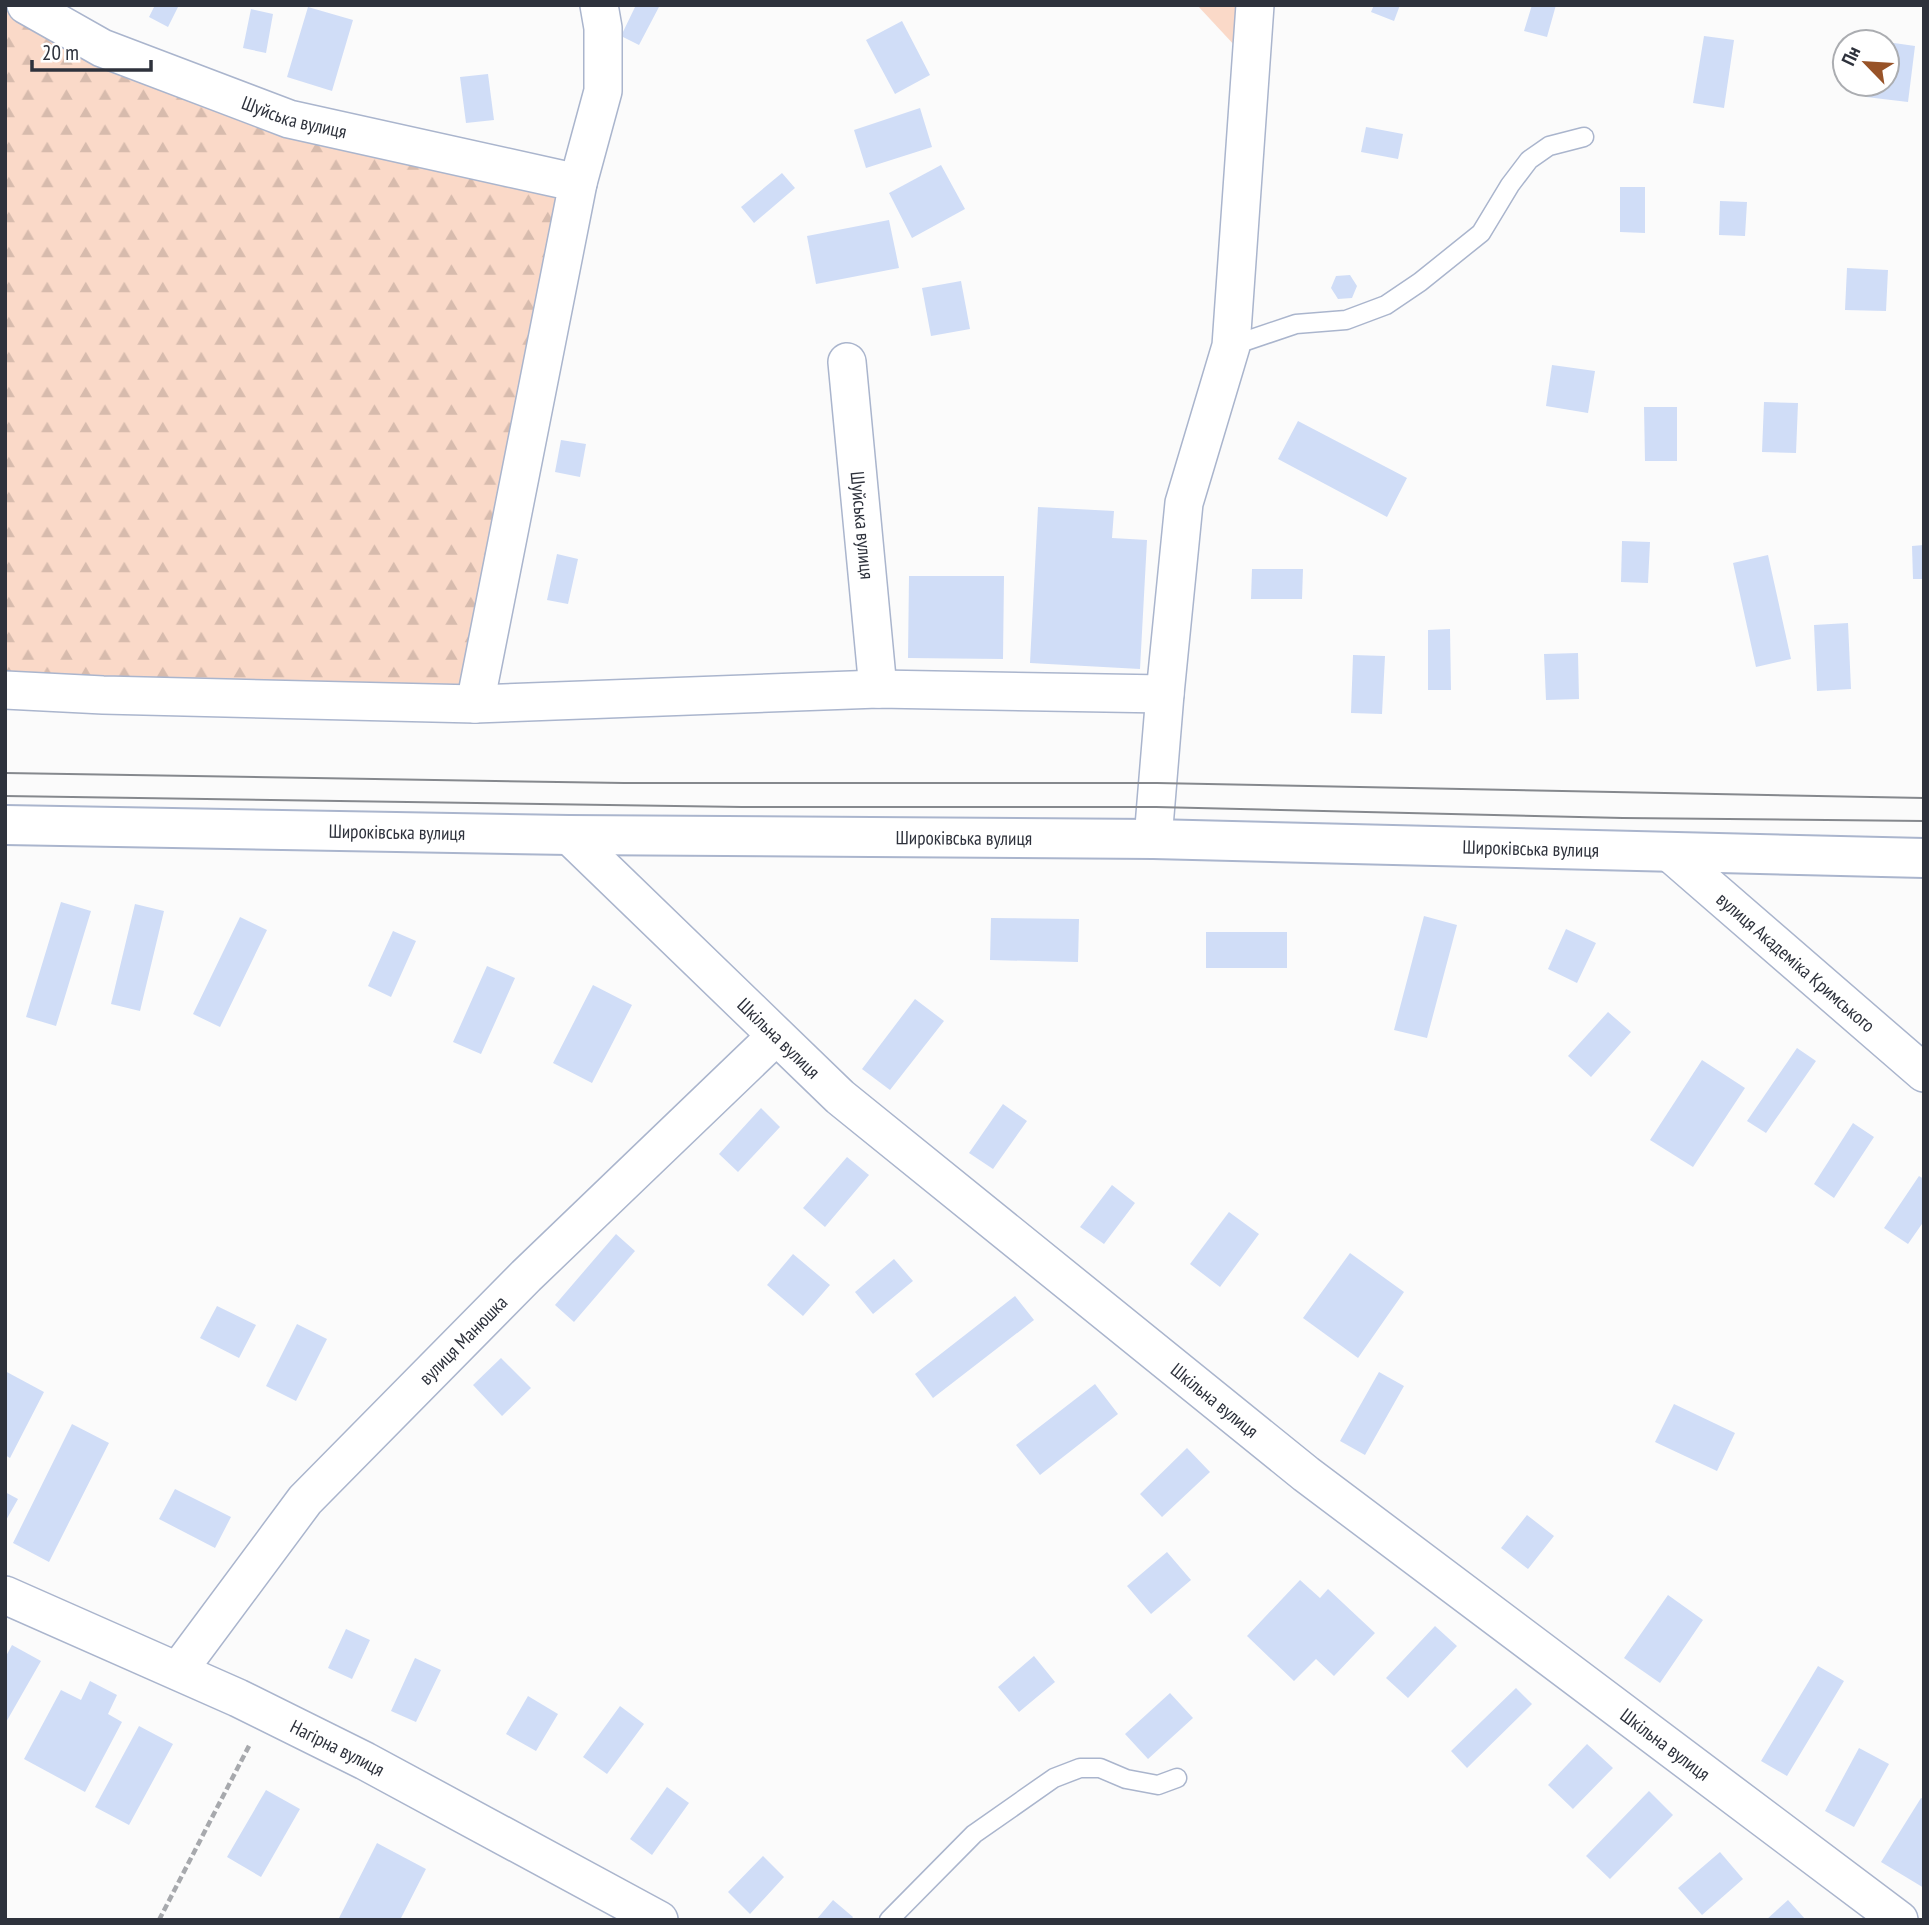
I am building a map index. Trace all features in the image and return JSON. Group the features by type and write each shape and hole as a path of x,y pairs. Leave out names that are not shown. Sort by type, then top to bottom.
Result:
{"main road":[{"name":"Широківська вулиця","path":"5,824 569,835 1153,839 1924,858"}],"street":[{"name":"Шуйська вулиця","path":"26,5 102,48 289,119 578,183"},
{"path":"475,705 578,183 603,92 603,27 599,5"},
{"path":"1153,839 1184,503 1231,346 1255,5"},
{"name":"Шуйська вулиця","path":"847,362 878,689"},
{"path":"5,690 475,705 878,689 1165,694"},
{"name":"Шкільна вулиця","path":"569,835 840,1097 1306,1474 1899,1920"},
{"name":"вулиця Академіка Кримського","path":"1669,852 1924,1073"},
{"name":"вулиця Манюшка","path":"178,1671 305,1500 526,1276 776,1036"},
{"name":"Нагірна вулиця","path":"5,1595 267,1713 377,1768 659,1920"}],"lane":[{"path":"1231,346 1296,324 1346,320 1386,304 1420,282 1480,233 1529,160 1549,146 1584,137"},
{"path":"889,1920 974,1834 1055,1778 1080,1768 1100,1768 1126,1779 1158,1785 1177,1778"}],"path":[{"path":"159,1920 267,1713"}],"green space":[{"path":"1197,5 1255,5 1250,62"},
{"path":"6,8 92,58 562,196 464,692 5,673"}],"building":[{"path":"155,5 179,5 168,27 149,17"},
{"path":"636,5 660,5 639,45 621,36"},
{"path":"1374,5 1400,5 1394,21 1371,12"},
{"path":"1532,5 1556,5 1547,37 1524,31"},
{"path":"308,7 353,20 332,91 287,77"},
{"path":"251,9 273,14 266,53 243,48"},
{"path":"902,21 930,75 895,94 866,40"},
{"path":"1704,36 1734,40 1724,108 1693,103"},
{"path":"1901,44 1915,46 1908,102 1874,98 1901,98"},
{"path":"488,74 494,120 466,123 460,77"},
{"path":"920,108 932,147 866,168 854,130"},
{"path":"1366,127 1403,134 1398,159 1361,152"},
{"path":"941,165 965,209 912,238 889,193"},
{"path":"782,173 795,188 754,223 741,207"},
{"path":"1620,187 1645,187 1645,233 1620,232"},
{"path":"1720,201 1747,202 1745,236 1719,235"},
{"path":"889,220 899,268 816,284 807,236"},
{"path":"1847,268 1888,270 1886,311 1845,310"},
{"path":"1350,275 1357,286 1352,298 1338,299 1331,288 1336,276"},
{"path":"961,281 970,329 931,336 922,288"},
{"path":"1552,365 1595,371 1588,413 1546,406"},
{"path":"1764,402 1798,403 1796,453 1762,452"},
{"path":"1644,407 1677,407 1677,461 1645,461"},
{"path":"1298,421 1407,478 1387,517 1278,459"},
{"path":"561,440 586,444 580,477 555,472"},
{"path":"1038,507 1114,511 1112,538 1147,540 1140,669 1030,663"},
{"path":"1622,541 1650,542 1648,583 1621,582"},
{"path":"1924,545 1924,579 1913,579 1912,546"},
{"path":"557,554 578,559 568,604 547,600"},
{"path":"1768,555 1791,659 1756,667 1733,563"},
{"path":"1252,569 1303,569 1302,599 1251,599"},
{"path":"909,576 1004,576 1003,659 908,658"},
{"path":"1848,623 1851,689 1817,691 1814,625"},
{"path":"1450,629 1451,690 1428,690 1428,630"},
{"path":"1578,653 1579,699 1546,700 1544,654"},
{"path":"1353,655 1385,656 1382,714 1351,713"},
{"path":"61,902 91,911 56,1026 26,1017"},
{"path":"135,904 164,911 140,1011 111,1004"},
{"path":"1424,916 1457,925 1427,1038 1394,1030"},
{"path":"240,917 267,930 220,1027 193,1014"},
{"path":"991,918 1079,919 1078,962 990,960"},
{"path":"1566,929 1596,943 1577,983 1548,969"},
{"path":"393,931 416,941 391,997 368,986"},
{"path":"1206,932 1287,932 1287,968 1206,968"},
{"path":"487,966 515,978 481,1054 453,1042"},
{"path":"593,985 632,1005 592,1083 553,1063"},
{"path":"915,999 944,1021 890,1090 862,1069"},
{"path":"1608,1012 1631,1032 1591,1077 1568,1056"},
{"path":"1797,1048 1816,1061 1766,1133 1747,1121"},
{"path":"1702,1060 1745,1088 1693,1167 1650,1140"},
{"path":"1003,1104 1027,1121 993,1169 969,1153"},
{"path":"761,1108 780,1127 738,1172 719,1154"},
{"path":"1853,1123 1874,1137 1834,1198 1814,1184"},
{"path":"847,1157 869,1175 825,1227 803,1208"},
{"path":"1919,1176 1924,1179 1924,1221 1908,1244 1884,1228"},
{"path":"1112,1185 1135,1203 1104,1244 1080,1227"},
{"path":"1229,1212 1259,1234 1220,1287 1190,1264"},
{"path":"616,1234 635,1251 574,1322 555,1305"},
{"path":"1350,1253 1404,1292 1358,1358 1303,1318"},
{"path":"793,1254 830,1285 803,1316 767,1285"},
{"path":"894,1259 913,1281 873,1314 855,1292"},
{"path":"1015,1296 1034,1320 933,1398 915,1374"},
{"path":"217,1306 256,1325 239,1358 200,1338"},
{"path":"297,1324 327,1339 296,1401 266,1386"},
{"path":"501,1358 531,1388 502,1416 473,1385"},
{"path":"5,1371 44,1392 10,1458 5,1455"},
{"path":"1379,1372 1404,1386 1365,1455 1340,1441"},
{"path":"1095,1384 1118,1414 1040,1475 1016,1445"},
{"path":"1674,1404 1735,1433 1717,1471 1655,1442"},
{"path":"72,1424 109,1443 49,1562 13,1543"},
{"path":"1187,1448 1210,1472 1162,1517 1140,1494"},
{"path":"175,1489 231,1517 215,1548 159,1519"},
{"path":"5,1492 18,1499 5,1522"},
{"path":"1527,1515 1554,1536 1528,1569 1501,1548"},
{"path":"1167,1552 1191,1580 1151,1614 1127,1586"},
{"path":"1300,1580 1320,1598 1328,1589 1375,1633 1334,1676 1316,1659 1294,1681 1247,1636"},
{"path":"1668,1595 1703,1620 1660,1683 1624,1658"},
{"path":"1435,1626 1457,1646 1408,1698 1386,1678"},
{"path":"346,1629 370,1640 352,1679 328,1668"},
{"path":"12,1645 41,1661 5,1724 5,1658"},
{"path":"1034,1656 1055,1682 1019,1712 998,1687"},
{"path":"415,1658 441,1670 416,1722 391,1711"},
{"path":"1818,1666 1844,1681 1787,1776 1761,1761"},
{"path":"90,1681 117,1695 108,1714 122,1722 85,1792 24,1759 61,1690 81,1700"},
{"path":"1516,1688 1532,1704 1467,1768 1451,1751"},
{"path":"1170,1693 1193,1718 1148,1759 1125,1734"},
{"path":"528,1696 558,1714 536,1751 506,1734"},
{"path":"620,1706 644,1724 607,1774 583,1757"},
{"path":"139,1726 173,1744 129,1825 95,1807"},
{"path":"1587,1744 1613,1768 1573,1809 1548,1785"},
{"path":"1859,1748 1889,1764 1854,1827 1825,1811"},
{"path":"667,1787 689,1803 652,1855 630,1839"},
{"path":"266,1790 300,1809 261,1877 227,1857"},
{"path":"1649,1791 1673,1815 1610,1879 1586,1856"},
{"path":"1921,1798 1924,1799 1924,1888 1881,1862"},
{"path":"377,1843 426,1869 400,1920 338,1920"},
{"path":"1720,1852 1743,1879 1702,1915 1678,1888"},
{"path":"763,1856 784,1877 750,1914 728,1892"},
{"path":"833,1900 853,1917 851,1920 816,1920"},
{"path":"1788,1900 1806,1920 1766,1920"}],"tram line":[{"path":"5,773 624,783 1157,783 1924,798"},
{"path":"5,796 742,807 1156,807 1623,818 1924,821"}]}
